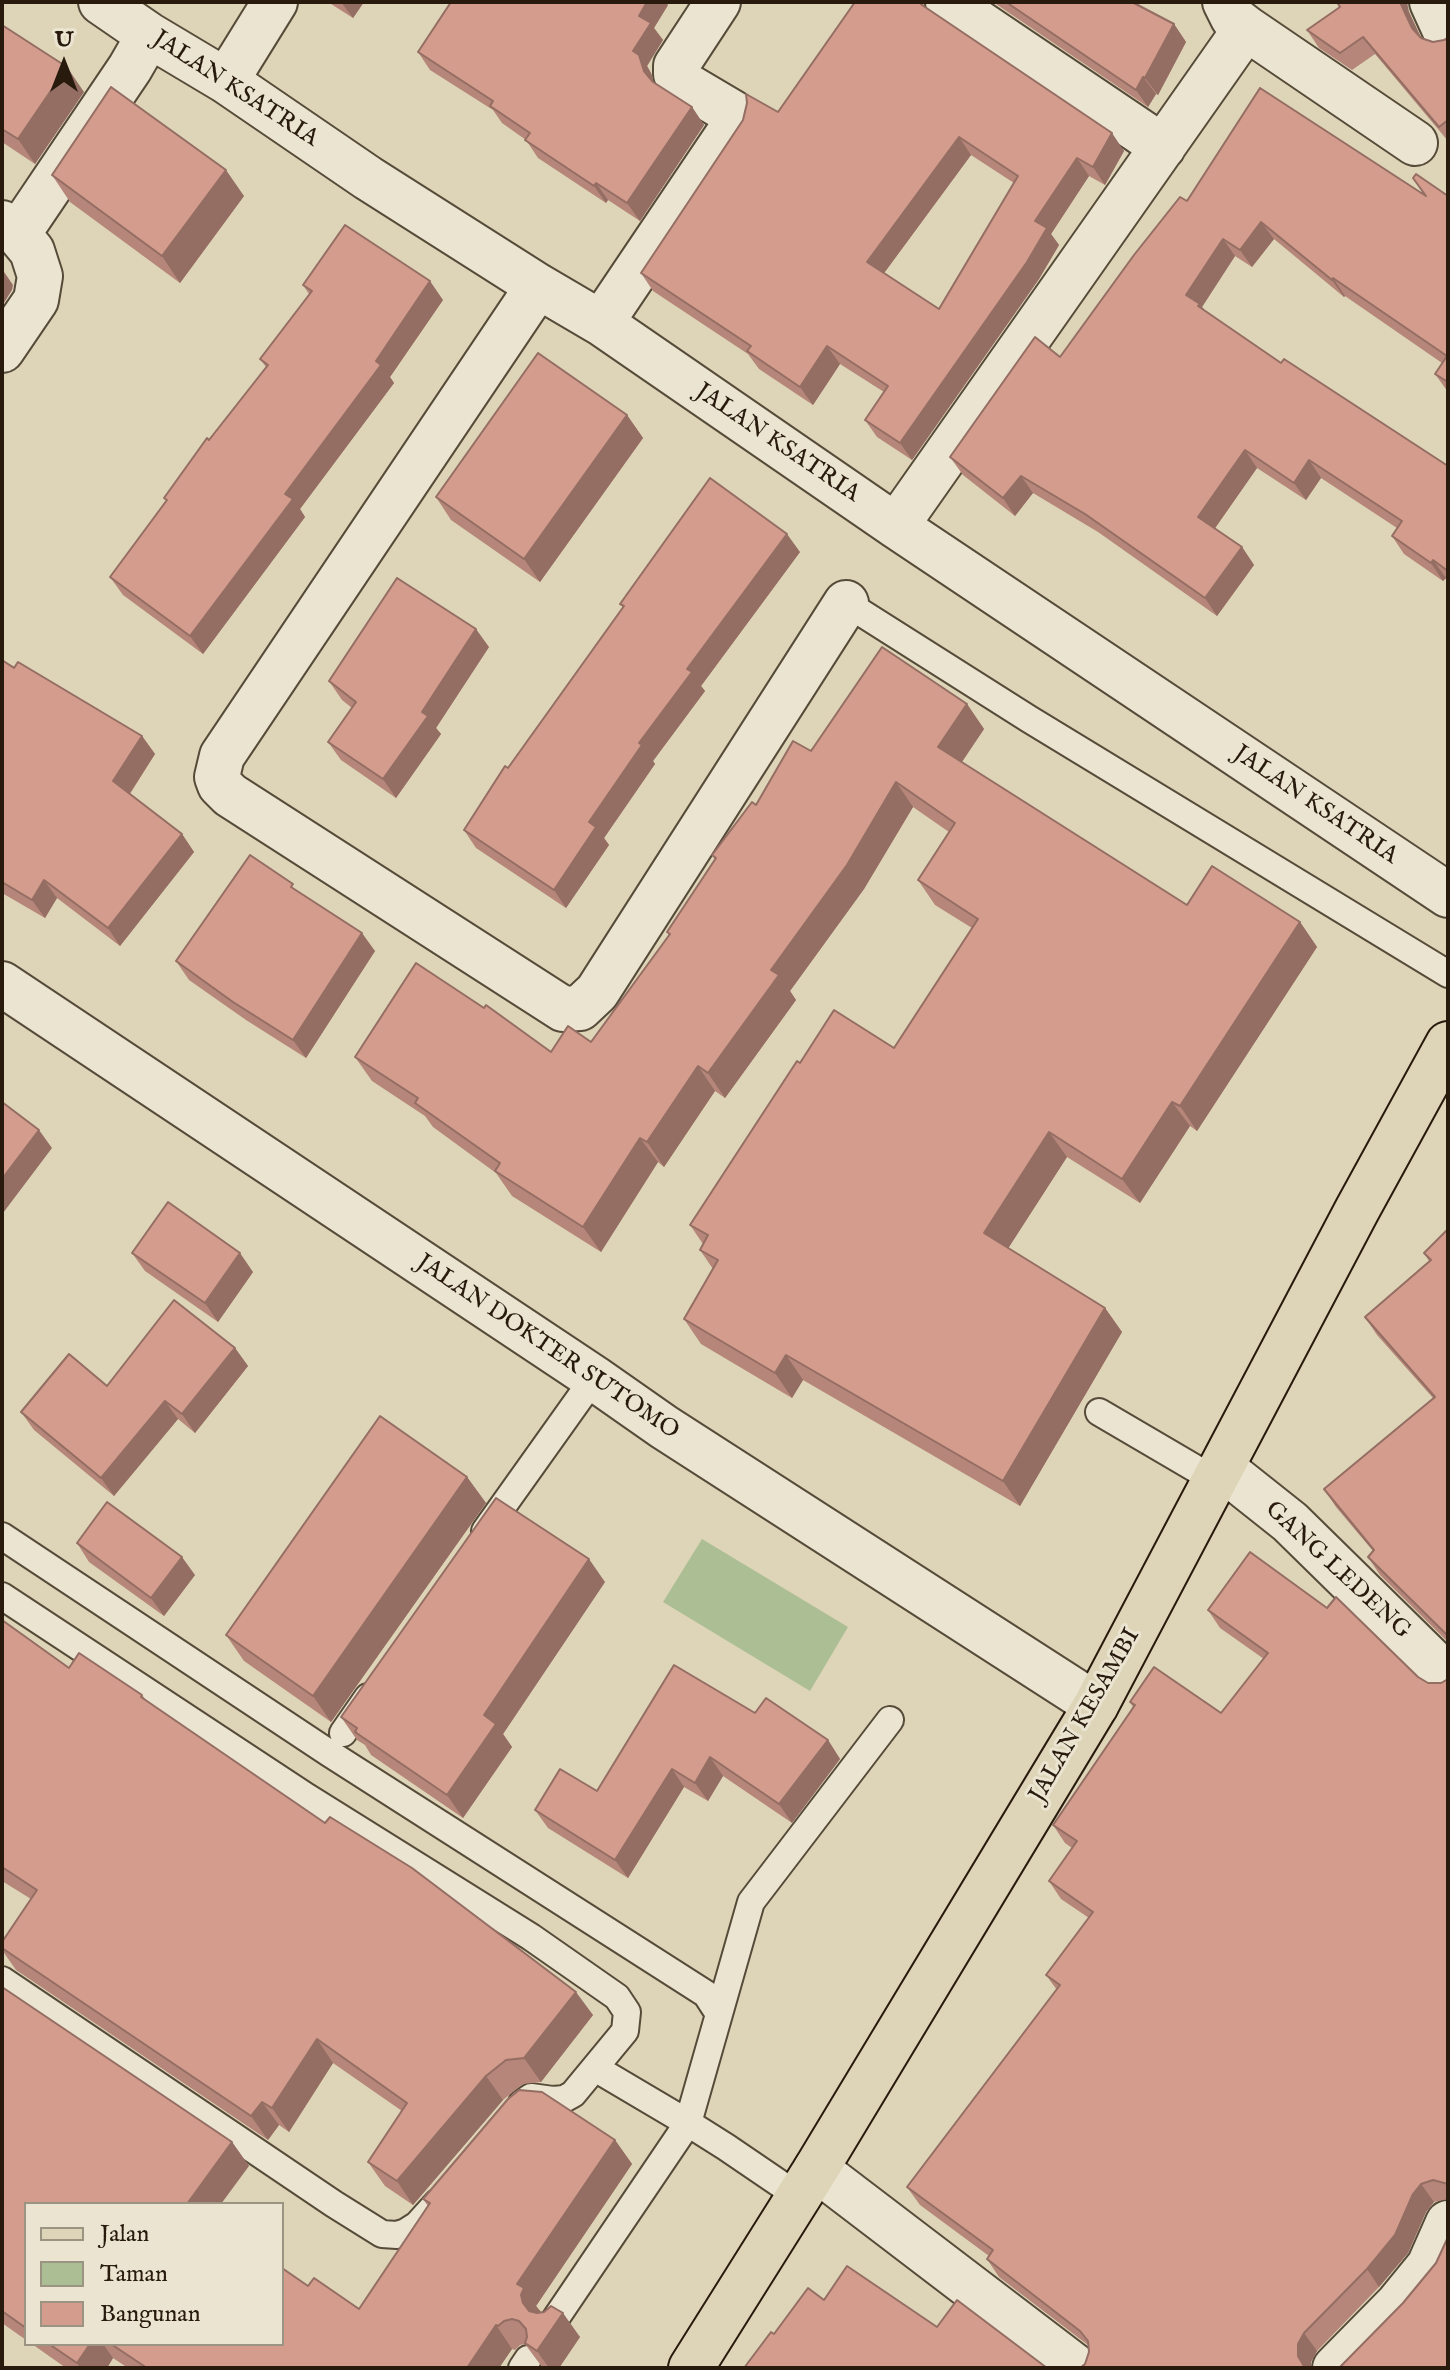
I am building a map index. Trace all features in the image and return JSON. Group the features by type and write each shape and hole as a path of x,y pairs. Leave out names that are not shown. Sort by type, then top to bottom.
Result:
{"main road":[{"name":"JALAN KESAMBI","path":"691,2368 807,2183 1096,1705 1448,1044"}],"street":[{"name":"JALAN KSATRIA","path":"101,2 226,81 368,178 601,323 896,526 1448,895"},
{"path":"226,81 275,2"},
{"path":"601,323 735,124 733,113 684,84 676,74 676,66 718,2"},
{"path":"948,2 1163,147"},
{"path":"1432,2 1447,35"},
{"path":"896,526 1163,147 1236,15 1415,143"},
{"path":"2,350 29,312 40,287 32,251 10,228 130,68 149,35"},
{"path":"538,286 222,756 217,777 220,785 230,795 563,1009 580,1008 597,992 846,603"},
{"name":"JALAN DOKTER SUTOMO","path":"4,990 664,1427 1096,1705"},
{"name":"GANG LEDENG","path":"1218,1474 1290,1522 1448,1677"},
{"path":"807,2183 1077,2368"},
{"path":"1335,2368 1398,2304 1429,2266 1448,2223"}],"lane":[{"path":"846,603 1029,719 1448,974"},
{"path":"470,1553 594,1378"},
{"path":"1099,1412 1218,1474"},
{"path":"2,1536 329,1753 706,1994 719,2014"},
{"path":"2,1596 294,1788 531,1937 617,1997 627,2012 625,2031 573,2094 553,2100 531,2097 504,2122"},
{"path":"343,1733 379,1682"},
{"path":"554,2321 688,2123 751,1902 890,1720"},
{"path":"2,1980 382,2234 397,2235 417,2225 454,2182"},
{"path":"595,2068 688,2123 807,2183"}],"green space":[{"path":"702,1539 848,1627 810,1691 663,1602"}],"building":[{"path":"451,2 647,2 639,16 651,23 633,51 639,55 644,71 653,82 692,107 627,203 596,183 594,186 525,140 530,133 490,106 493,101 418,52"},
{"path":"855,2 919,2 1112,133 1093,167 1077,158 1035,221 1047,228 1027,262 900,443 865,420 888,386 827,346 800,387 747,351 751,346 641,273 743,120 746,94 778,112","holes":["959,137 1018,176 939,309 867,262"]},
{"path":"1006,2 1132,2 1174,24 1136,90"},
{"path":"1337,2 1400,2 1412,28 1421,38 1433,42 1448,38 1448,120 1439,127 1363,37 1340,53 1307,30 1340,7"},
{"path":"2,25 67,67 18,139 2,129"},
{"path":"111,87 226,170 162,256 52,175"},
{"path":"1260,88 1426,196 1413,178 1416,174 1448,196 1448,382 1435,374 1447,356 1332,280 1261,222 1240,250 1223,239 1186,295 1281,363 1284,359 1448,466 1448,571 1392,536 1402,521 1309,460 1294,483 1245,450 1198,517 1242,547 1205,598 1085,514 1021,476 1003,498 950,457 1035,337 1060,357 1180,197 1187,201"},
{"path":"345,225 430,281 376,361 381,365 285,494 293,499 190,636 110,577 167,500 164,498 207,438 209,440 268,365 260,359 312,291 303,285"},
{"path":"538,353 627,415 524,559 436,497"},
{"path":"710,478 787,534 687,669 692,672 639,743 642,745 589,822 596,827 554,890 464,830 505,766 508,768 624,606 620,604"},
{"path":"397,578 476,629 422,712 428,716 383,779 328,742 356,702 329,681"},
{"path":"882,647 967,704 938,747 1187,905 1212,866 1300,922 1180,1106 1172,1102 1122,1179 1049,1132 984,1233 1105,1308 1003,1481 786,1355 775,1373 684,1319 718,1260 700,1250 708,1235 690,1225 834,1010 894,1048 978,919 918,880 955,823 896,782 847,865 771,970 779,975 708,1073 698,1066 647,1142 640,1138 583,1227 495,1171 500,1163 415,1103 418,1098 355,1057 416,963 484,1008 486,1005 551,1052 568,1026 591,1042 670,934 667,932 716,858 712,855 752,802 756,805 793,741 811,751"},
{"path":"2,660 14,668 18,662 142,736 113,781 182,834 108,928 44,880 32,900 2,882"},
{"path":"250,855 293,884 291,887 362,933 293,1040 176,961"},
{"path":"2,1102 39,1130 2,1179"},
{"path":"168,1202 240,1253 205,1303 132,1253"},
{"path":"1448,1229 1448,1636 1368,1557 1374,1550 1324,1489 1435,1397 1365,1317 1431,1260 1424,1253"},
{"path":"174,1300 235,1348 182,1414 165,1401 101,1478 21,1412 69,1354 107,1386"},
{"path":"380,1416 467,1477 313,1696 226,1635"},
{"path":"496,1498 589,1559 484,1715 496,1724 447,1795 355,1732 357,1728 341,1717"},
{"path":"107,1502 182,1557 151,1598 77,1543"},
{"path":"1250,1552 1327,1608 1336,1597 1418,1677 1428,1683 1441,1683 1448,1679 1448,2184 1433,2180 1421,2184 1413,2194 1395,2235 1367,2269 1304,2333 1298,2344 1298,2356 1305,2368 1080,2368 1089,2352 1088,2341 1080,2331 987,2259 993,2250 907,2187 1060,1985 1046,1975 1093,1912 1049,1881 1077,1841 1053,1825 1135,1705 1130,1702 1154,1667 1221,1713 1268,1653 1208,1610"},
{"path":"2,1620 69,1668 79,1653 325,1823 330,1817 412,1868 576,1992 524,2058 506,2060 486,2076 397,2181 368,2162 407,2103 317,2039 272,2108 262,2102 251,2116 2,1948 2,1942 37,1890 2,1867"},
{"path":"674,1665 755,1713 766,1698 828,1740 779,1804 710,1757 695,1783 672,1769 615,1860 535,1810 560,1769 597,1791"},
{"path":"2,1987 232,2142 188,2202 24,2202 24,2327 2,2311"},
{"path":"519,2090 542,2092 615,2140 517,2284 524,2288 521,2295 529,2311 544,2312 551,2306 563,2313 537,2351 525,2343 526,2329 519,2321 512,2319 496,2325 467,2368 147,2368 114,2346 284,2346 284,2269 308,2286 314,2278 359,2309 430,2203 423,2199"},
{"path":"1448,2237 1448,2368 1339,2368 1403,2303 1436,2263"},
{"path":"847,2266 937,2327 957,2300 1047,2368 744,2368 808,2288 824,2300"},
{"path":"52,2346 89,2346 77,2363"}]}
